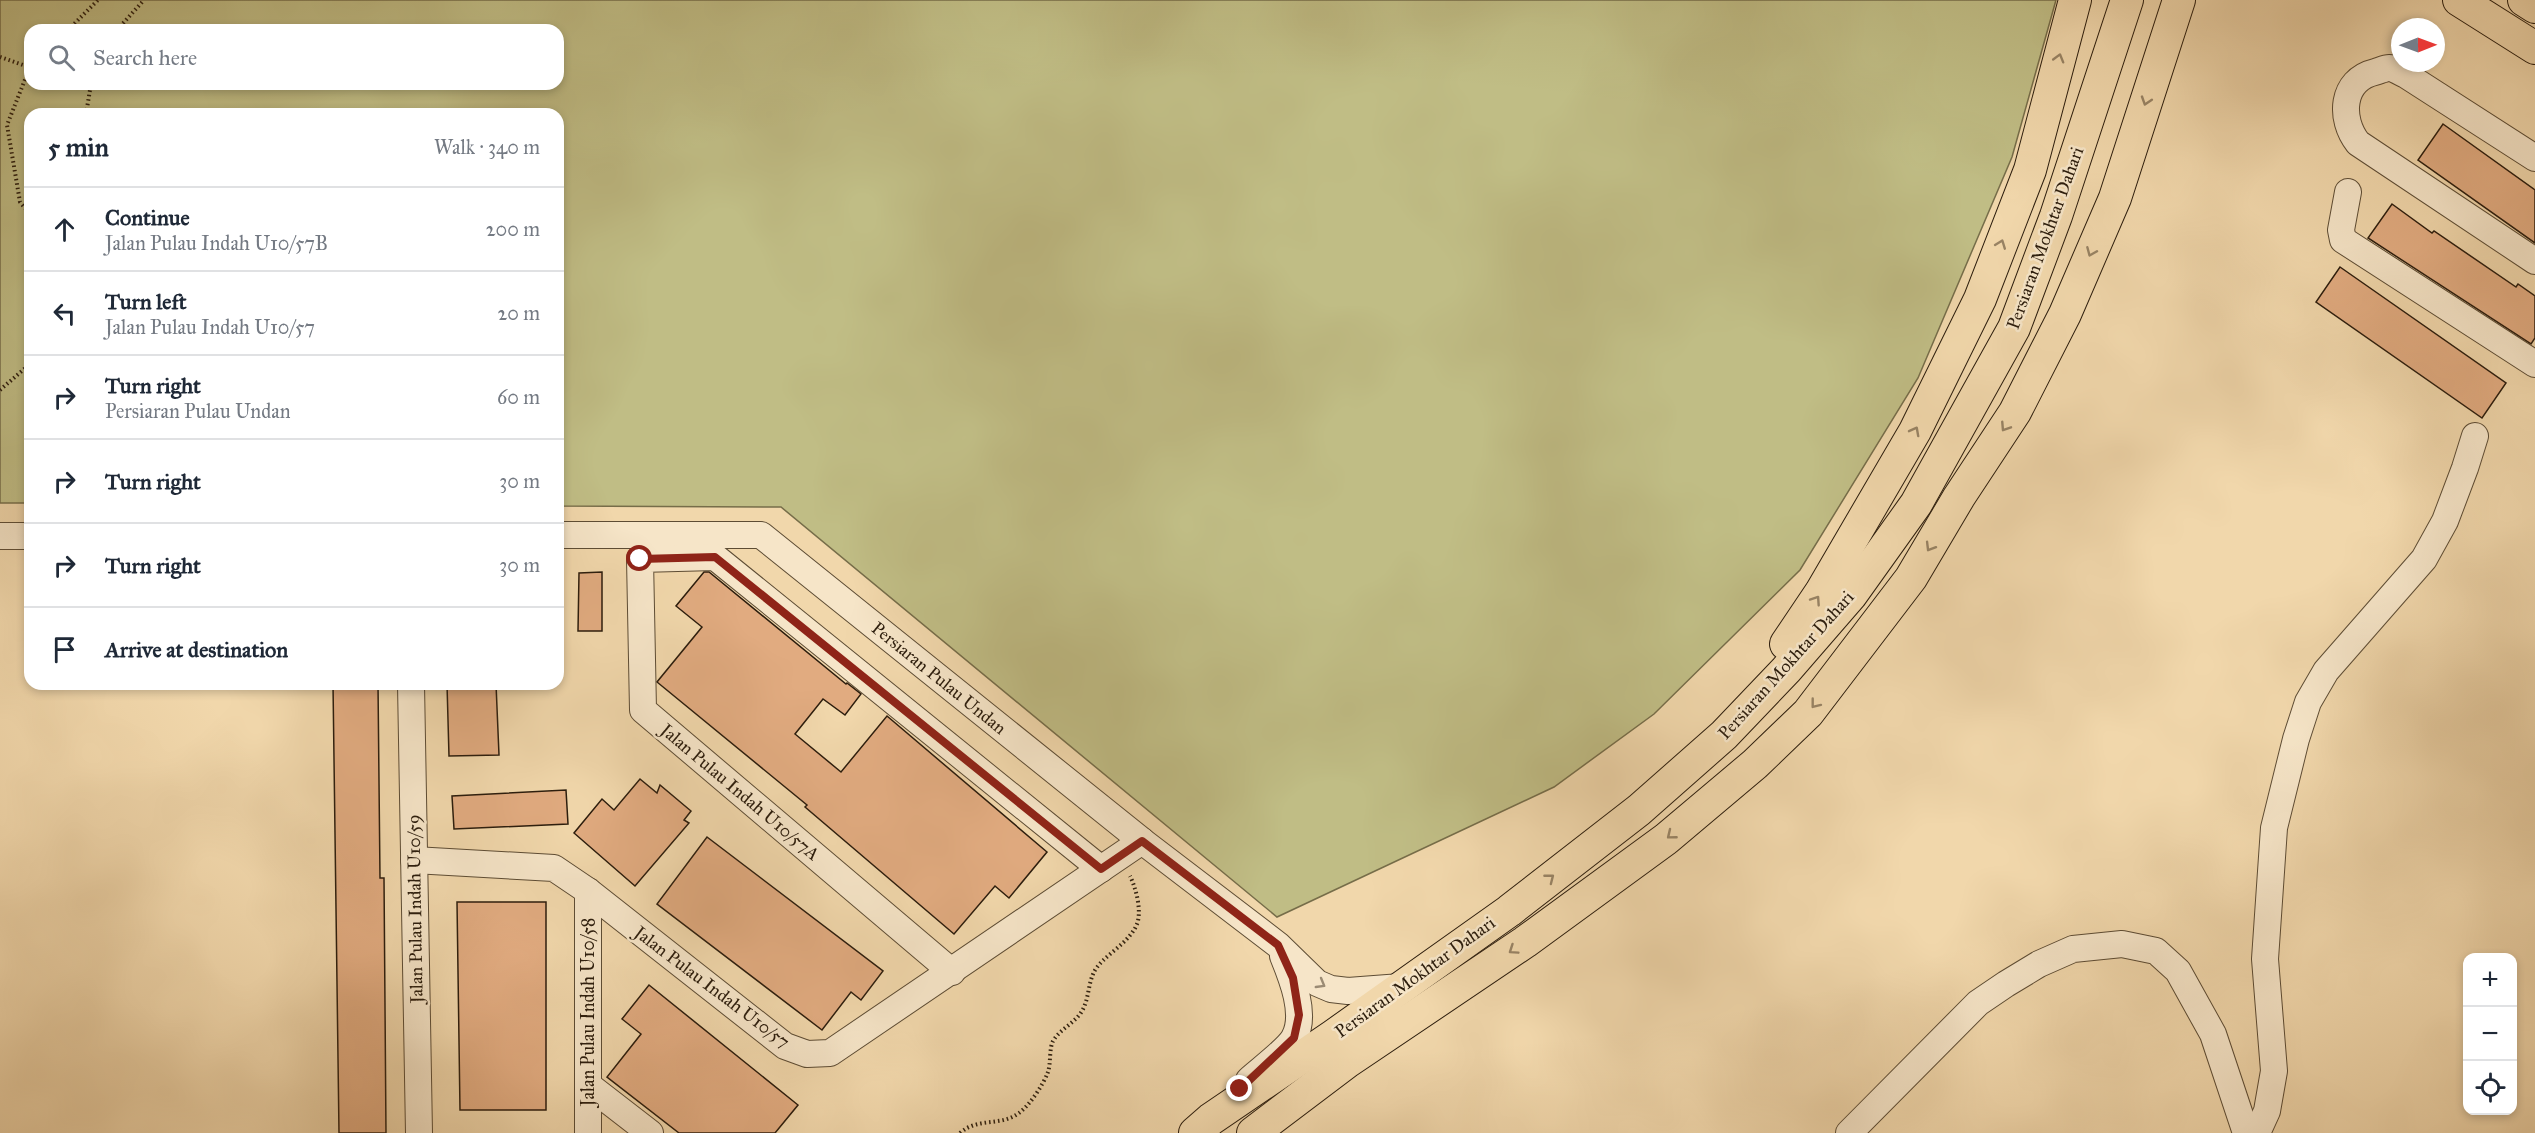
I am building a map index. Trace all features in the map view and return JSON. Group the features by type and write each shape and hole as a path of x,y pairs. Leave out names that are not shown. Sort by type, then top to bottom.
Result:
{"main road":[{"path":"1724,735 1821,592 1915,431 1980,299 2030,170 2075,0"},
{"path":"2114,40 2119,0"},
{"name":"Persiaran Mokhtar Dahari","path":"1203,1126 1509,911 1639,810 1724,735 1786,670 1851,595 1921,493 2014,328 2056,216 2127,0"},
{"name":"Persiaran Mokhtar Dahari","path":"1253,1133 1347,1062 1525,942 1666,839 1755,764 1808,713 1911,578 1959,496 2014,412 2065,314 2115,198 2179,0"},
{"path":"2164,46 2192,0"},
{"path":"2459,0 2535,48"},
{"path":"2493,0 2535,26"},
{"path":"2524,0 2535,7"}],"street":[{"path":"2535,158 2406,75 2389,68 2367,74 2350,88 2345,110 2349,132 2358,143 2535,261"},
{"path":"2348,192 2341,230 2343,240 2535,364"},
{"path":"2257,1133 2267,1111 2274,1071 2265,959 2274,828 2296,739 2308,702 2326,671 2424,559 2445,521 2475,436"},
{"name":"Persiaran Pulau Undan","path":"564,535 761,535 1142,841 1278,945 1317,983 1330,989 1367,991 1401,987"},
{"path":"0,536 24,536"},
{"name":"Jalan Pulau Indah U10/57A","path":"952,972 643,710 640,559 715,557 1110,863"},
{"name":"Jalan Pulau Indah U10/59","path":"411,690 419,1133"},
{"name":"Jalan Pulau Indah U10/57","path":"414,860 554,868 588,891 785,1046 807,1054 830,1053 1142,841"},
{"name":"Jalan Pulau Indah U10/58","path":"588,891 588,1133"},
{"path":"1849,1133 1978,1003 2038,964 2073,949 2122,944 2156,951 2178,971 2213,1035 2246,1133"},
{"path":"1203,1126 1294,1038 1299,1015 1298,998 1293,978 1278,945"},
{"path":"588,1084 650,1133"}],"path":[{"path":"74,24 98,0"},
{"path":"122,24 144,0"},
{"path":"0,57 24,65"},
{"path":"24,82 7,125 20,202 24,207"},
{"path":"87,108 90,90"},
{"path":"0,390 24,369"},
{"path":"960,1133 965,1128 985,1121 999,1123 1020,1113 1048,1072 1053,1041 1082,1011 1094,971 1121,945 1137,924 1137,899 1132,880 1110,863"}],"shaded area":[{"path":"0,0 2056,0 2012,157 1918,378 1800,570 1654,714 1554,787 1277,917 781,507 564,506 564,108 24,108 24,503 0,503"}],"building":[{"path":"2443,124 2535,190 2535,243 2418,160"},
{"path":"2392,204 2432,233 2434,231 2516,287 2518,284 2535,296 2535,338 2531,344 2368,238"},
{"path":"2340,267 2506,383 2482,418 2316,302"},
{"path":"602,572 602,631 578,631 579,573"},
{"path":"704,572 709,572 861,694 845,715 823,699 795,734 841,772 887,716 1047,852 1009,898 995,886 954,934 805,807 807,805 657,682 702,627 676,606"},
{"path":"333,690 378,690 380,878 384,878 386,1133 339,1133"},
{"path":"447,690 496,690 499,755 449,756"},
{"path":"640,779 657,793 660,785 691,811 684,820 689,823 635,886 574,833 602,799 614,810"},
{"path":"566,790 568,824 454,829 452,796"},
{"path":"707,837 883,971 861,1000 851,992 822,1030 657,904"},
{"path":"457,902 546,902 546,1110 460,1110"},
{"path":"649,985 798,1105 775,1133 679,1133 607,1077 641,1034 622,1019"}],"route":[{"path":"640,559 715,557 1101,869 1142,841 1278,945 1293,978 1298,998 1299,1015 1294,1038 1240,1089"}]}
